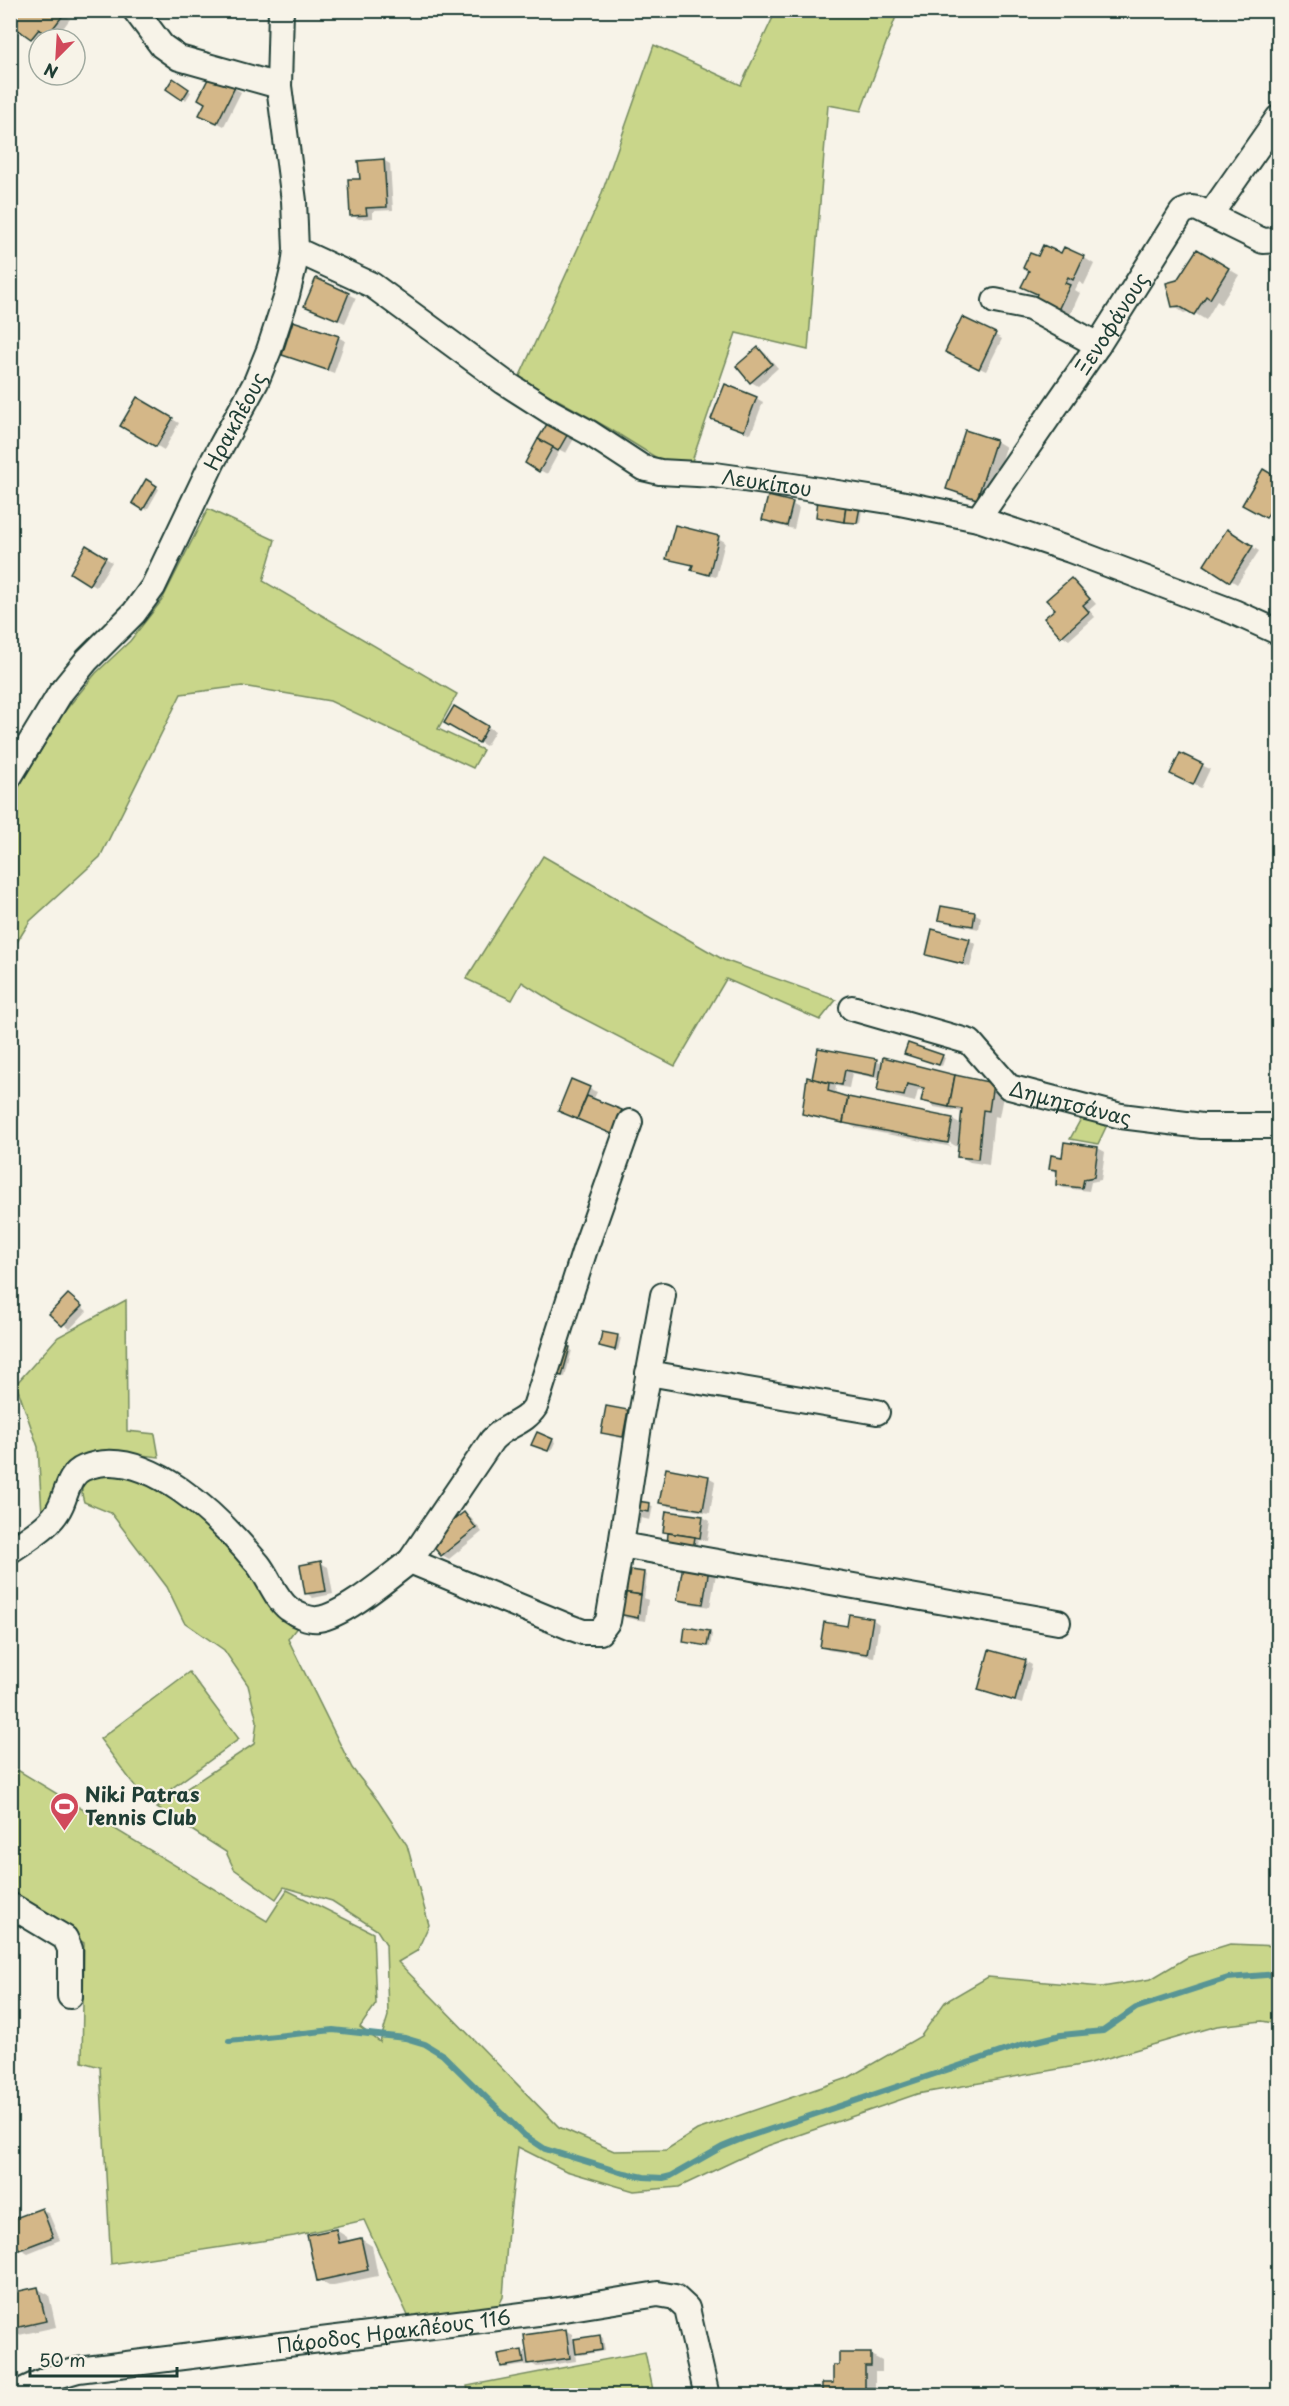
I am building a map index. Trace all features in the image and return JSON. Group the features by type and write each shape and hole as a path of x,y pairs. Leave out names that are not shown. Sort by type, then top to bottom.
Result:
{"street":[{"path":"135,10 162,46 179,58 279,86"},
{"name":"Ηρακλέους","path":"10,776 67,684 87,660 134,613 153,587 213,461 260,372 279,322 296,250 294,201 279,86 281,10"},
{"path":"1210,215 1278,118"},
{"name":"Ξενοφάνους","path":"978,519 1098,345 1182,212 1192,208 1263,241 1278,240"},
{"name":"Λευκίπου","path":"296,250 372,285 504,382 643,468 660,472 715,475 793,486 895,502 978,519 1070,550 1234,612 1278,632"},
{"path":"994,301 1030,308 1098,345"},
{"name":"Δημητσάνας","path":"852,1008 970,1042 1009,1087 1121,1116 1202,1126 1278,1126"},
{"path":"10,1551 50,1522 61,1506 68,1486 78,1472 89,1466 122,1463 148,1470 186,1494 238,1542 270,1580 282,1601 298,1615 316,1620 334,1614 380,1584 411,1561 492,1440 504,1430 526,1419 535,1407 585,1249 630,1122"},
{"path":"411,1561 572,1628 591,1633 600,1632 608,1622 648,1373 663,1295"},
{"path":"648,1373 877,1412"},
{"path":"621,1545 1058,1622"},
{"path":"10,1905 64,1938 70,1949 70,1996"},
{"name":"Πάροδος Ηρακλέους 116","path":"11,2396 47,2379 78,2370 546,2312 658,2294 675,2298 687,2308 706,2396"}],"green space":[{"path":"776,11 898,11 861,111 828,105 808,350 736,333 691,464 660,460 519,378 598,204 654,45 741,85"},
{"path":"208,509 275,540 263,581 457,694 438,729 483,750 473,768 330,701 242,686 181,694 100,857 30,921 11,952 11,800 64,712 96,673 130,641 162,600"},
{"path":"543,856 724,960 836,1000 820,1020 726,979 675,1066 563,1008 522,982 512,1000 466,979"},
{"path":"1082,1117 1107,1125 1098,1144 1070,1139"},
{"path":"126,1300 127,1431 155,1434 159,1457 113,1452 42,1514 38,1447 16,1384 58,1337"},
{"path":"122,1467 199,1511 298,1626 288,1639 352,1768 378,1801 407,1845 429,1925 417,1951 398,1962 559,2127 614,2151 666,2150 697,2130 848,2078 921,2036 945,2002 988,1977 1102,1987 1151,1979 1188,1957 1230,1944 1278,1946 1278,2024 1262,2021 1217,2026 1087,2064 917,2094 764,2147 679,2187 634,2191 566,2171 518,2147 503,2297 497,2309 410,2320 364,2220 294,2236 111,2264 100,2067 82,2062 84,1943 11,1897 11,1766 267,1921 287,1890 373,1933 376,2004 360,2027 380,2042 388,2016 386,1944 377,1930 332,1901 284,1887 276,1899 234,1869 226,1852 157,1808 254,1744 257,1721 248,1685 224,1650 184,1622 167,1587 111,1513 84,1502 82,1492 86,1480 98,1473"},
{"path":"189,1672 239,1739 149,1805 100,1739"},
{"path":"645,2352 654,2395 469,2395 467,2386"}],"building":[{"path":"19,10 59,10 64,14 54,27 27,27 27,36 10,24"},
{"path":"210,75 235,87 217,123 199,115 205,103 198,99"},
{"path":"173,78 189,89 182,100 166,89"},
{"path":"384,159 387,207 366,208 367,215 350,216 348,179 360,179 358,161"},
{"path":"1043,245 1061,253 1064,247 1084,256 1073,280 1068,277 1065,283 1070,285 1058,310 1035,299 1037,294 1021,287 1029,271 1023,268 1030,253 1038,256"},
{"path":"1197,249 1229,268 1210,299 1206,296 1194,315 1179,306 1172,307 1166,283 1177,280"},
{"path":"316,278 349,293 338,320 304,306"},
{"path":"962,317 996,333 979,369 945,352"},
{"path":"293,321 339,336 327,370 282,355"},
{"path":"758,347 772,364 750,383 736,366"},
{"path":"725,384 757,397 744,431 711,419"},
{"path":"137,397 173,418 156,447 120,426"},
{"path":"550,419 570,430 558,451 538,439"},
{"path":"965,430 996,440 977,499 946,489"},
{"path":"538,439 553,447 539,472 525,463"},
{"path":"1263,469 1278,478 1278,497 1266,518 1242,505"},
{"path":"146,479 157,486 143,510 132,503"},
{"path":"768,496 793,502 787,526 762,520"},
{"path":"818,500 846,505 844,522 816,517"},
{"path":"846,505 860,507 857,523 844,522"},
{"path":"675,525 719,536 709,575 691,570 693,565 666,559"},
{"path":"1227,529 1253,546 1230,582 1204,565"},
{"path":"86,545 106,557 89,585 70,573"},
{"path":"1071,578 1090,599 1083,605 1089,612 1061,637 1044,618 1055,609 1046,600"},
{"path":"454,706 488,726 479,743 444,723"},
{"path":"1180,753 1203,764 1193,785 1170,774"},
{"path":"941,906 975,912 973,926 938,920"},
{"path":"932,929 970,939 963,964 926,955"},
{"path":"908,1043 943,1055 939,1065 904,1054"},
{"path":"818,1048 877,1059 874,1076 845,1070 842,1085 812,1079"},
{"path":"883,1057 955,1075 949,1107 921,1101 924,1088 907,1084 904,1096 877,1091"},
{"path":"955,1075 993,1083 989,1111 983,1110 978,1159 957,1157 962,1109 949,1107"},
{"path":"807,1077 829,1083 828,1091 848,1097 843,1123 802,1114"},
{"path":"571,1079 590,1087 577,1119 558,1111"},
{"path":"587,1096 622,1110 617,1121 624,1124 619,1137 577,1119"},
{"path":"848,1097 953,1118 948,1143 843,1123"},
{"path":"1064,1142 1098,1147 1094,1177 1084,1179 1082,1188 1056,1185 1057,1170 1049,1169 1051,1155 1062,1157"},
{"path":"68,1294 82,1306 62,1326 49,1314"},
{"path":"602,1332 618,1335 615,1350 599,1346"},
{"path":"561,1345 570,1347 562,1376 553,1374"},
{"path":"606,1406 628,1410 623,1437 601,1433"},
{"path":"537,1432 553,1439 548,1451 531,1445"},
{"path":"666,1468 709,1476 703,1510 659,1503"},
{"path":"631,1500 650,1503 649,1512 630,1509"},
{"path":"666,1511 703,1516 700,1538 663,1532"},
{"path":"464,1512 476,1528 441,1556 428,1540"},
{"path":"668,1533 695,1537 693,1549 667,1545"},
{"path":"321,1561 326,1591 305,1594 300,1565"},
{"path":"683,1565 709,1569 703,1604 677,1600"},
{"path":"631,1570 644,1572 641,1595 622,1592 624,1576 630,1577"},
{"path":"622,1592 641,1595 638,1618 618,1614"},
{"path":"849,1614 873,1618 867,1654 820,1647 824,1622 847,1626"},
{"path":"685,1627 710,1631 707,1646 683,1642"},
{"path":"989,1650 1026,1660 1015,1701 978,1690"},
{"path":"42,2208 53,2237 19,2250 10,2227 10,2220"},
{"path":"336,2229 339,2243 361,2238 368,2270 317,2281 307,2235"},
{"path":"38,2287 46,2321 10,2329 10,2293"},
{"path":"566,2329 570,2358 528,2364 524,2335"},
{"path":"600,2335 602,2350 576,2354 574,2339"},
{"path":"522,2350 524,2363 501,2367 498,2354"},
{"path":"839,2353 871,2353 871,2366 865,2366 865,2388 875,2388 875,2396 822,2396 822,2383 833,2383 833,2365 839,2365"}],"waterway":[{"path":"229,2041 333,2030 405,2038 425,2044 443,2055 524,2135 545,2149 620,2172 663,2178 744,2138 1024,2044 1061,2035 1103,2031 1136,2008 1228,1978 1278,1974"}],"place":[{"name":"Niki Patras Tennis Club","path":"64,1832"}]}
